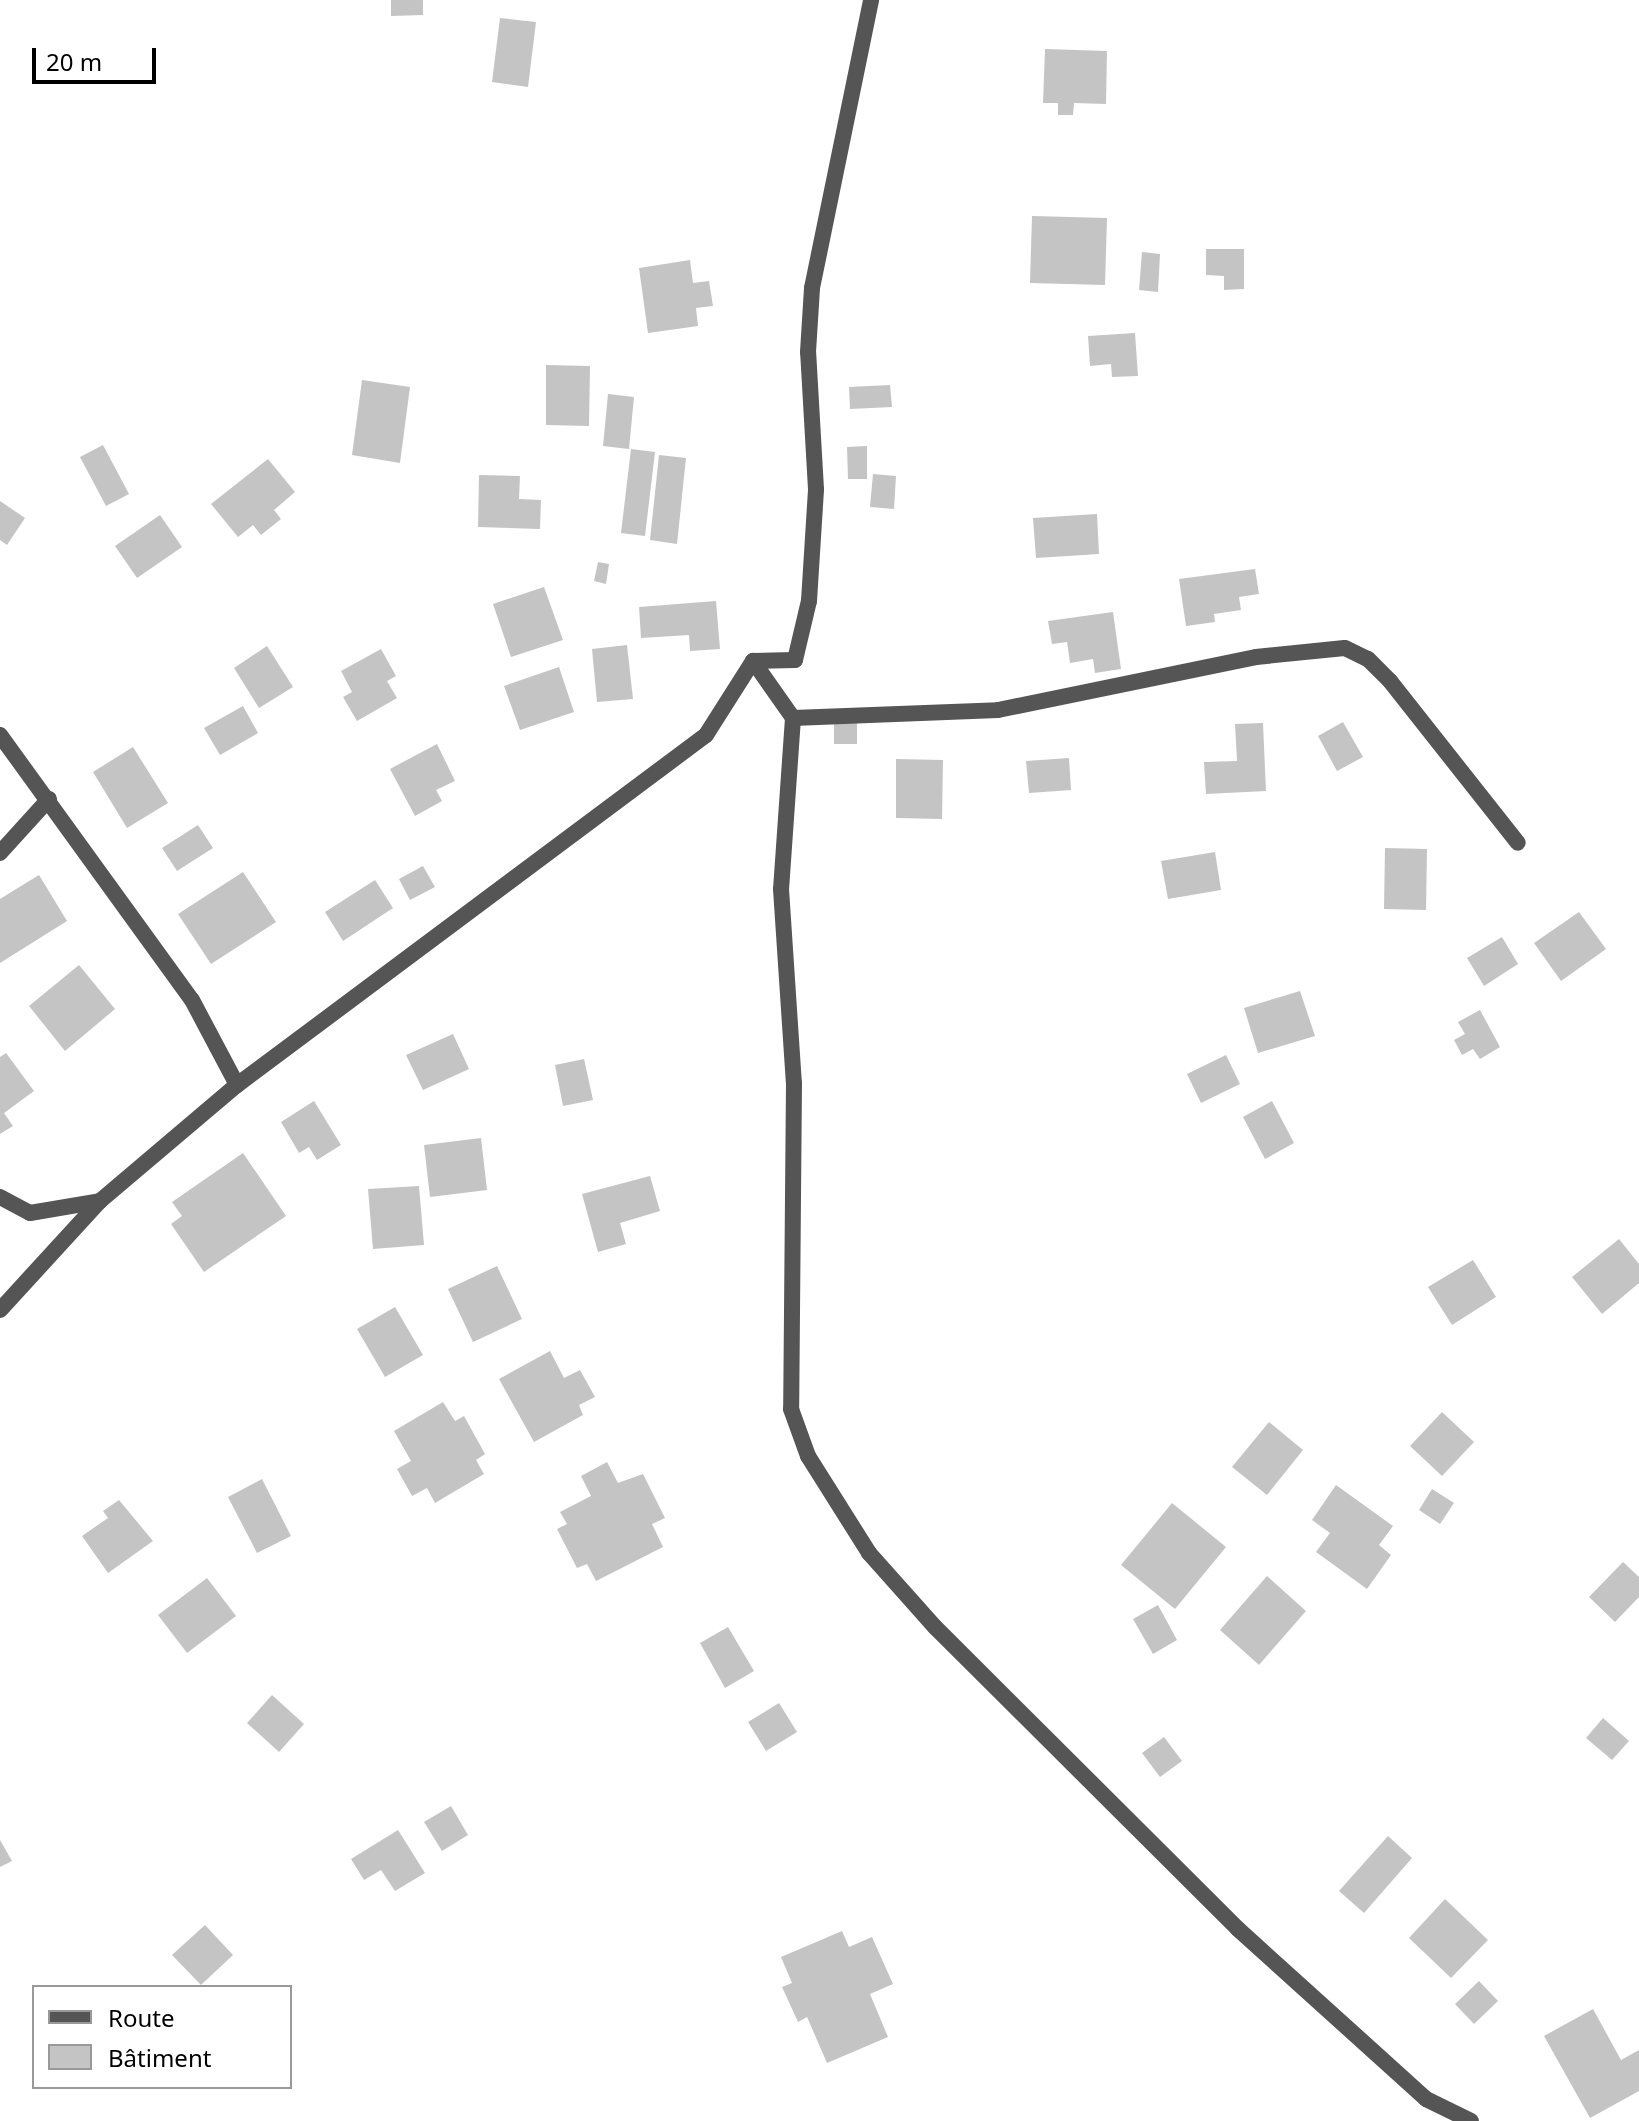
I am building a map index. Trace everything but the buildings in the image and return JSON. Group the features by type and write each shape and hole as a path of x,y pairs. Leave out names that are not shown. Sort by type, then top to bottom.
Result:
{"street":[{"path":"753,661 795,660 809,601 816,489 808,352 812,288 871,0"},
{"path":"793,718 998,710 1256,657 1319,647 1345,648 1368,659 1390,681 1518,843"},
{"path":"753,661 793,718 781,889 794,1083 791,1409 808,1456 869,1553 935,1627 1238,1929 1426,2099 1471,2121"},
{"path":"0,1310 100,1201 237,1085 706,735 753,661"},
{"path":"0,735 192,1000 237,1085"},
{"path":"0,853 49,799"},
{"path":"0,1197 30,1213 100,1201"}]}
